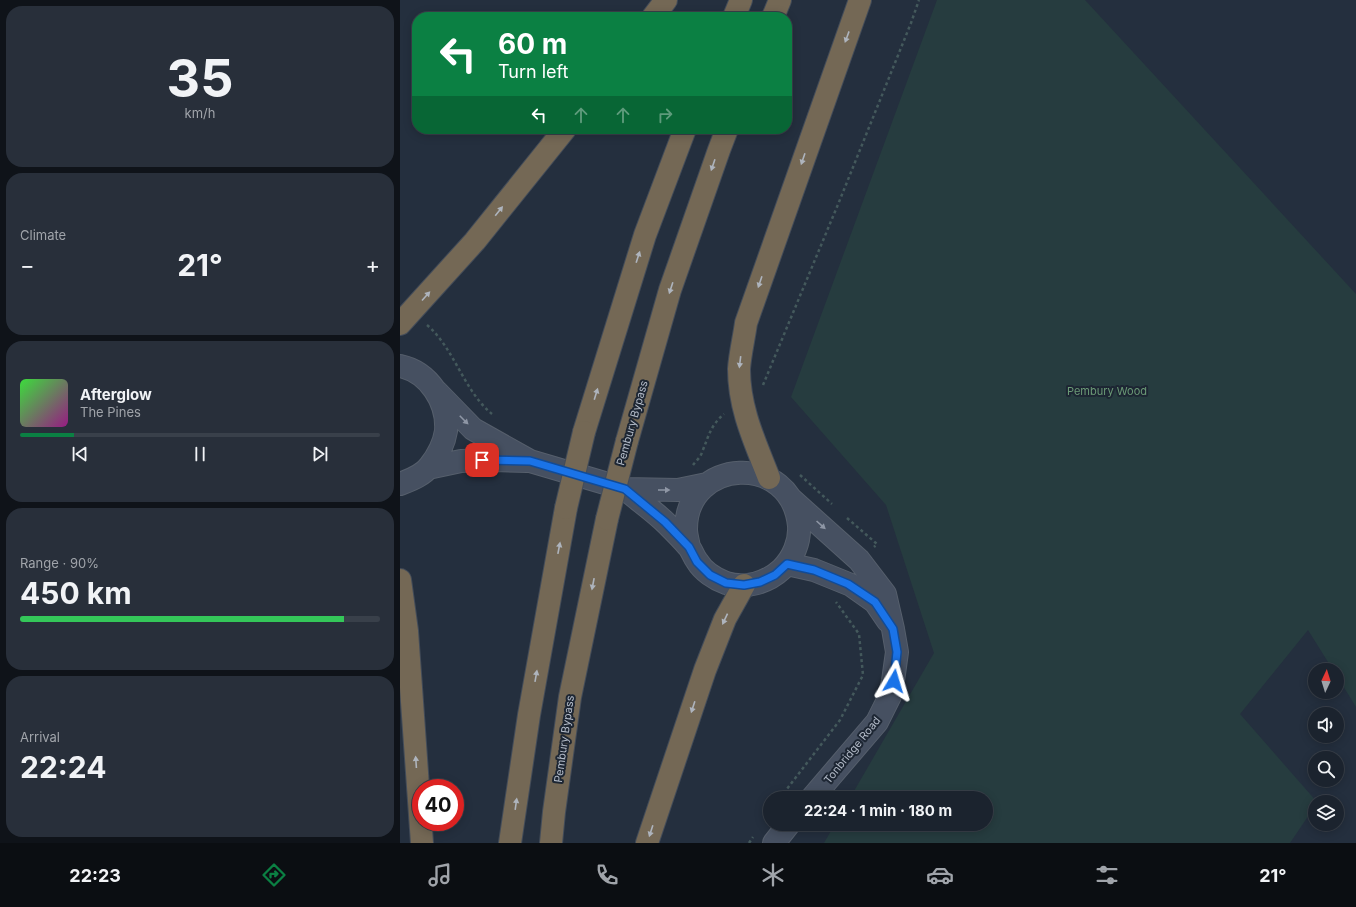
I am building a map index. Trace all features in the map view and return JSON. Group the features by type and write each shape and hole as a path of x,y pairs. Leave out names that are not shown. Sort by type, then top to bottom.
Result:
{"highway":[{"path":"657,12 666,0"},
{"path":"736,12 741,0"},
{"path":"775,12 780,0"},
{"path":"769,478 754,441 743,408 740,393 739,368 746,323 860,0"},
{"path":"400,324 475,241 561,134"},
{"path":"510,843 529,715 566,508 584,432 645,235 683,134"},
{"name":"Pembury Bypass","path":"551,843 570,697 607,519 627,441 670,290 725,134"},
{"path":"400,580 407,631 422,843"},
{"path":"647,843 705,670 725,619 744,585"}],"street":[{"path":"400,366 406,367 424,377 473,429 530,461 625,489 678,490 707,484 722,476 738,472 755,473 769,478 782,487 792,499 798,515 800,532 796,549 787,564 775,575 760,582 744,585 726,583 710,575 697,562 689,547 665,522 625,489"},
{"path":"400,484 415,478 428,468 440,451 446,431 445,411 437,392"},
{"path":"428,468 461,461 530,461"},
{"path":"689,547 686,529 689,511 696,496 707,484"},
{"name":"Tonbridge Road","path":"792,499 860,560 885,594 897,652 894,681 890,696 877,722 818,791"},
{"name":"Tonbridge Road","path":"787,564 814,570 851,585 875,602 893,629"},
{"path":"774,843 783,831"}],"path":[{"path":"792,314 848,181 911,23 918,0"}],"green space":[{"name":"Pembury Wood","path":"937,0 1085,0 1356,294 1356,707 1344,687 1344,663 1329,663 1308,630 1240,714 1311,795 1308,795 1308,816 1290,843 824,843 831,831 993,831 993,791 854,791 934,653 886,505 791,397"}],"route":[{"path":"482,460 530,461 625,489 665,522 689,547 697,562 710,575 726,583 744,585 760,582 775,575 787,564 814,570 851,585 875,602 893,629 897,652 894,681"}]}
